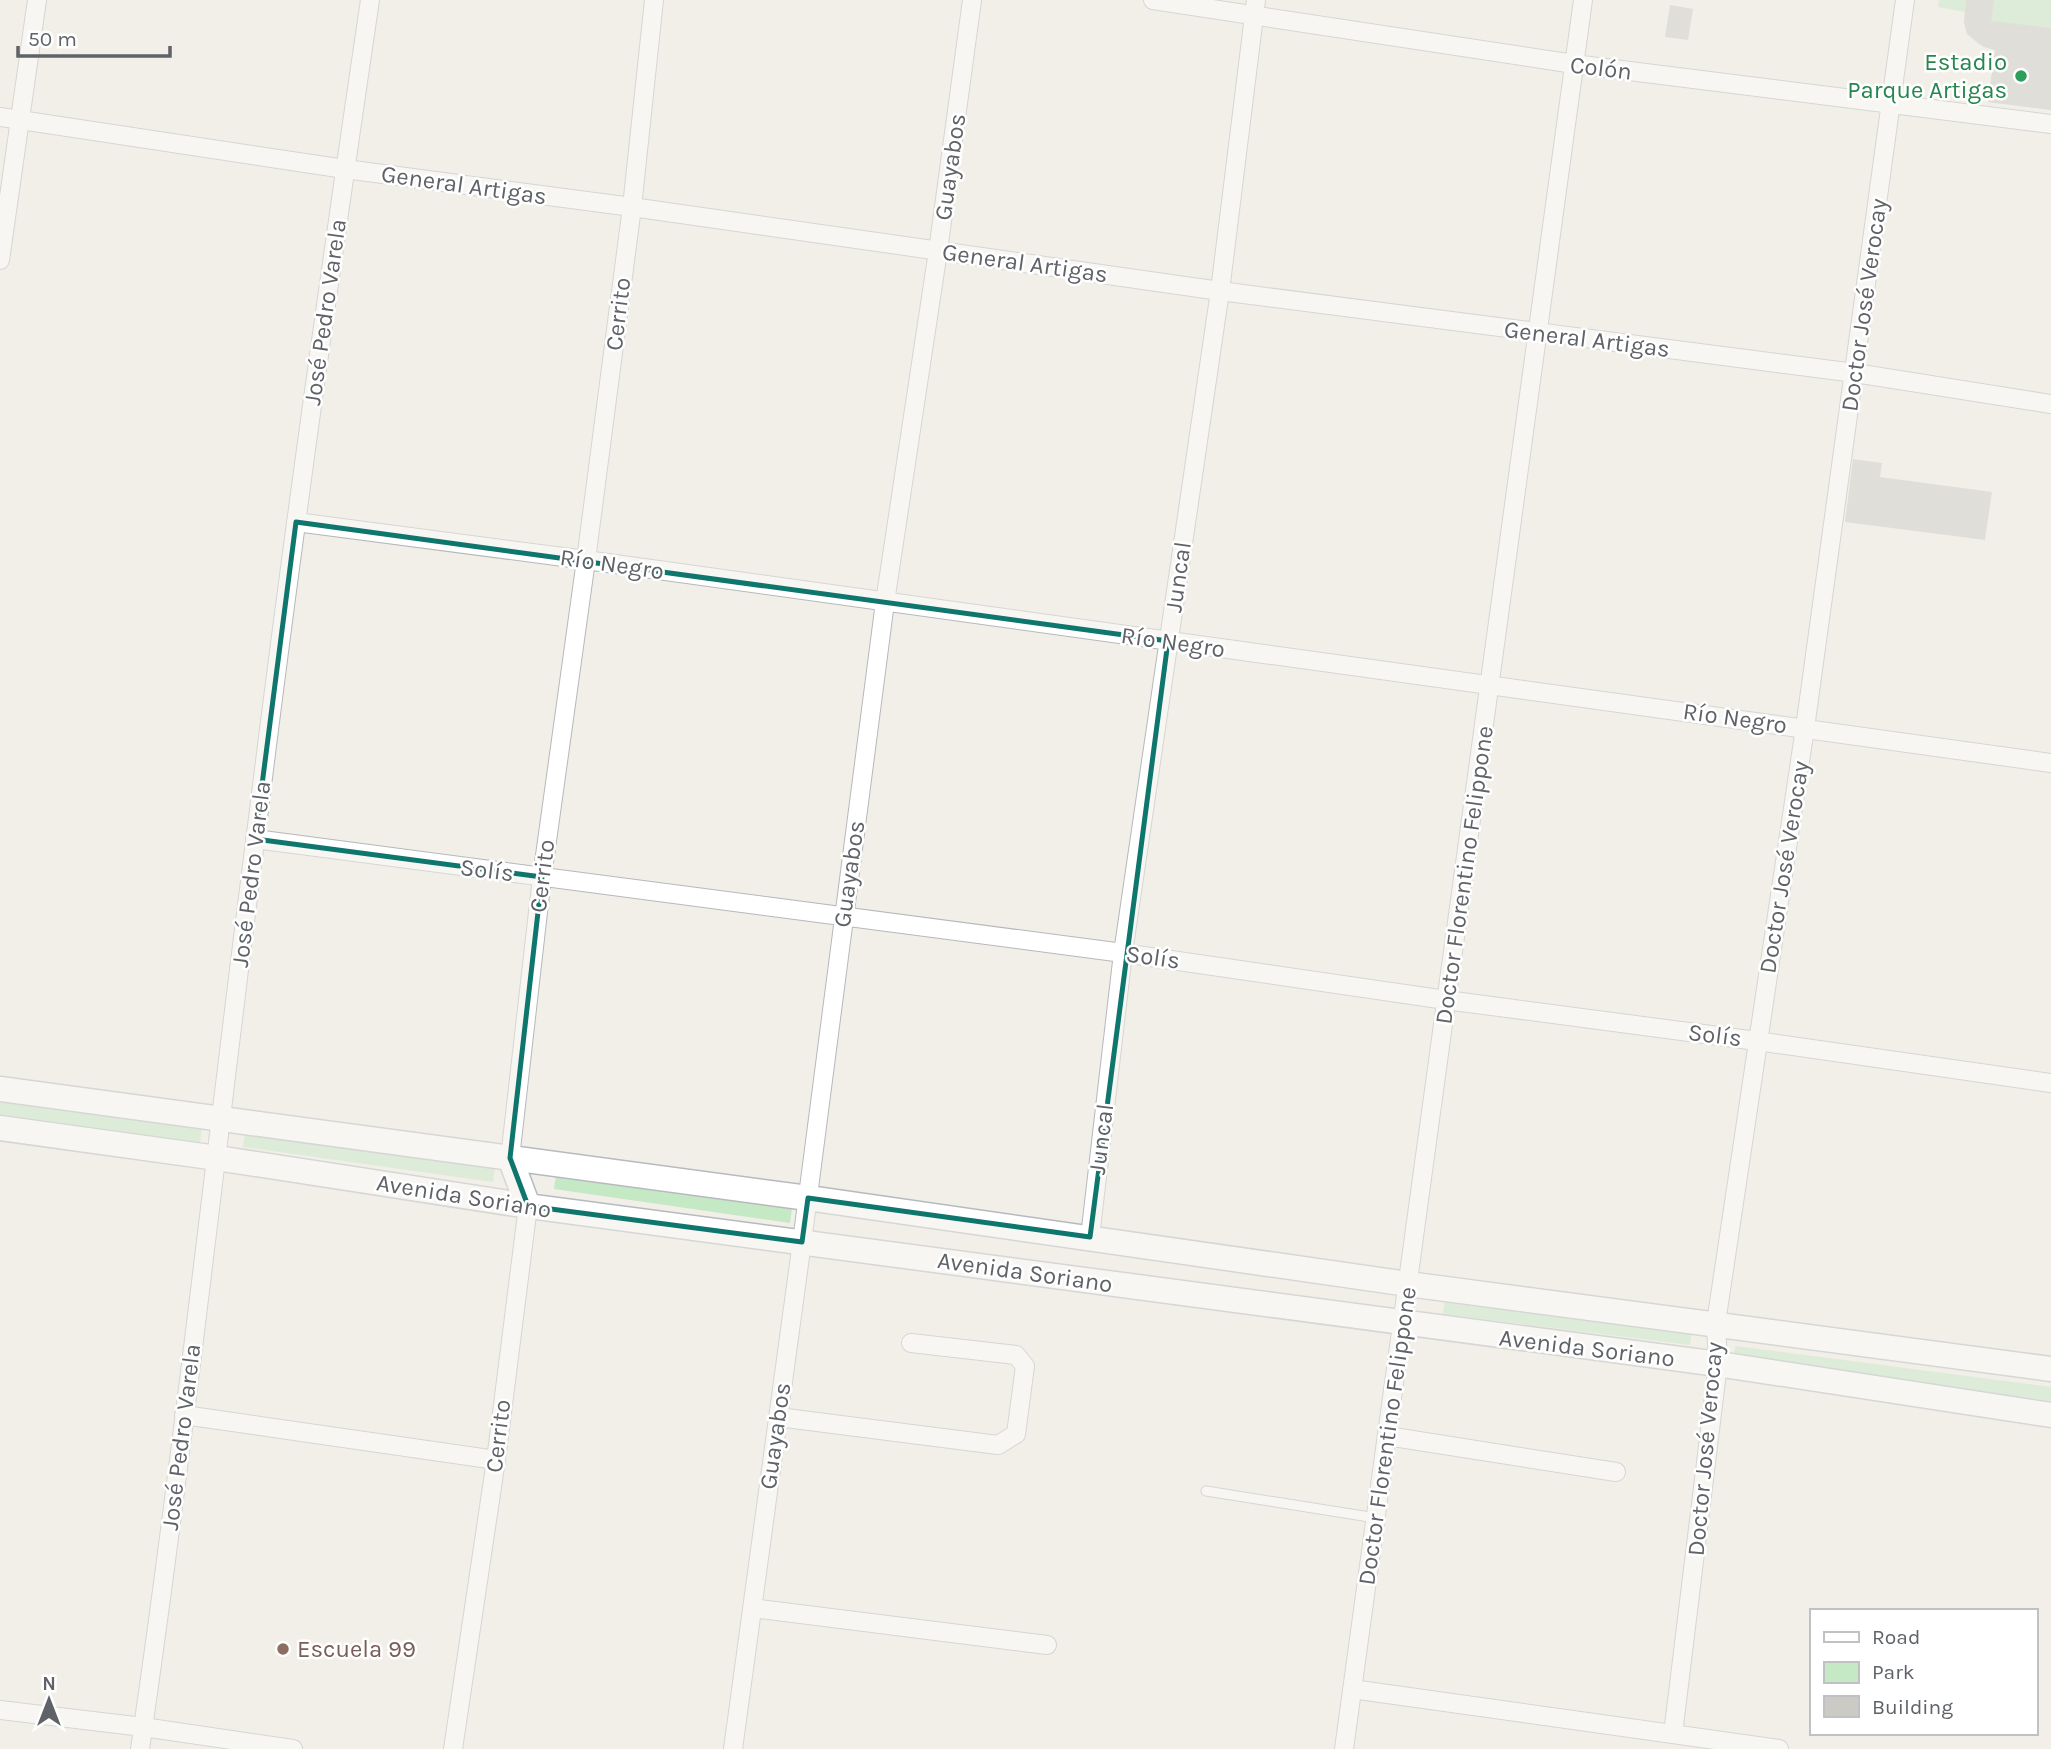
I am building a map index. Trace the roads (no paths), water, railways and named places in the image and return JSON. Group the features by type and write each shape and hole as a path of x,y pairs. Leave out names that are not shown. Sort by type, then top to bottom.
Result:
{"street":[{"path":"0,260 37,0"},
{"name":"José Pedro Varela","path":"140,1749 223,1120 255,839 296,522 370,0"},
{"name":"Cerrito","path":"453,1749 496,1460 528,1206 510,1158 541,877 632,207 654,0"},
{"name":"Guayabos","path":"733,1749 885,602 938,251 972,0"},
{"name":"Colón","path":"1153,0 1255,7 1574,64 2051,124"},
{"name":"Doctor Florentino Felippone","path":"1344,1749 1583,0"},
{"name":"Doctor José Verocay","path":"1673,1734 1718,1364 1716,1323 1805,728 1905,0"},
{"name":"Juncal","path":"1090,1237 1123,953 1220,291 1255,7"},
{"name":"General Artigas","path":"0,117 345,169 1220,291 1855,373 2051,404"},
{"name":"Río Negro","path":"296,522 2051,763"},
{"name":"Solís","path":"255,839 1123,953 2051,1083"},
{"name":"Avenida Soriano","path":"0,1089 1090,1237 1408,1284 2051,1369"},
{"name":"Avenida Soriano","path":"0,1128 528,1206 1718,1364 2051,1415"},
{"path":"778,1417 998,1445 1016,1434 1025,1366 1016,1355 911,1343"},
{"path":"184,1415 496,1460"},
{"path":"1387,1436 1616,1472"},
{"path":"752,1608 1047,1645"},
{"path":"1352,1689 1779,1749"},
{"path":"0,1710 293,1749"}],"lane":[{"path":"1206,1492 1376,1518"}],"place":[{"name":"Estadio Parque Artigas","path":"2021,76"},
{"name":"Escuela 99","path":"283,1649"}]}
